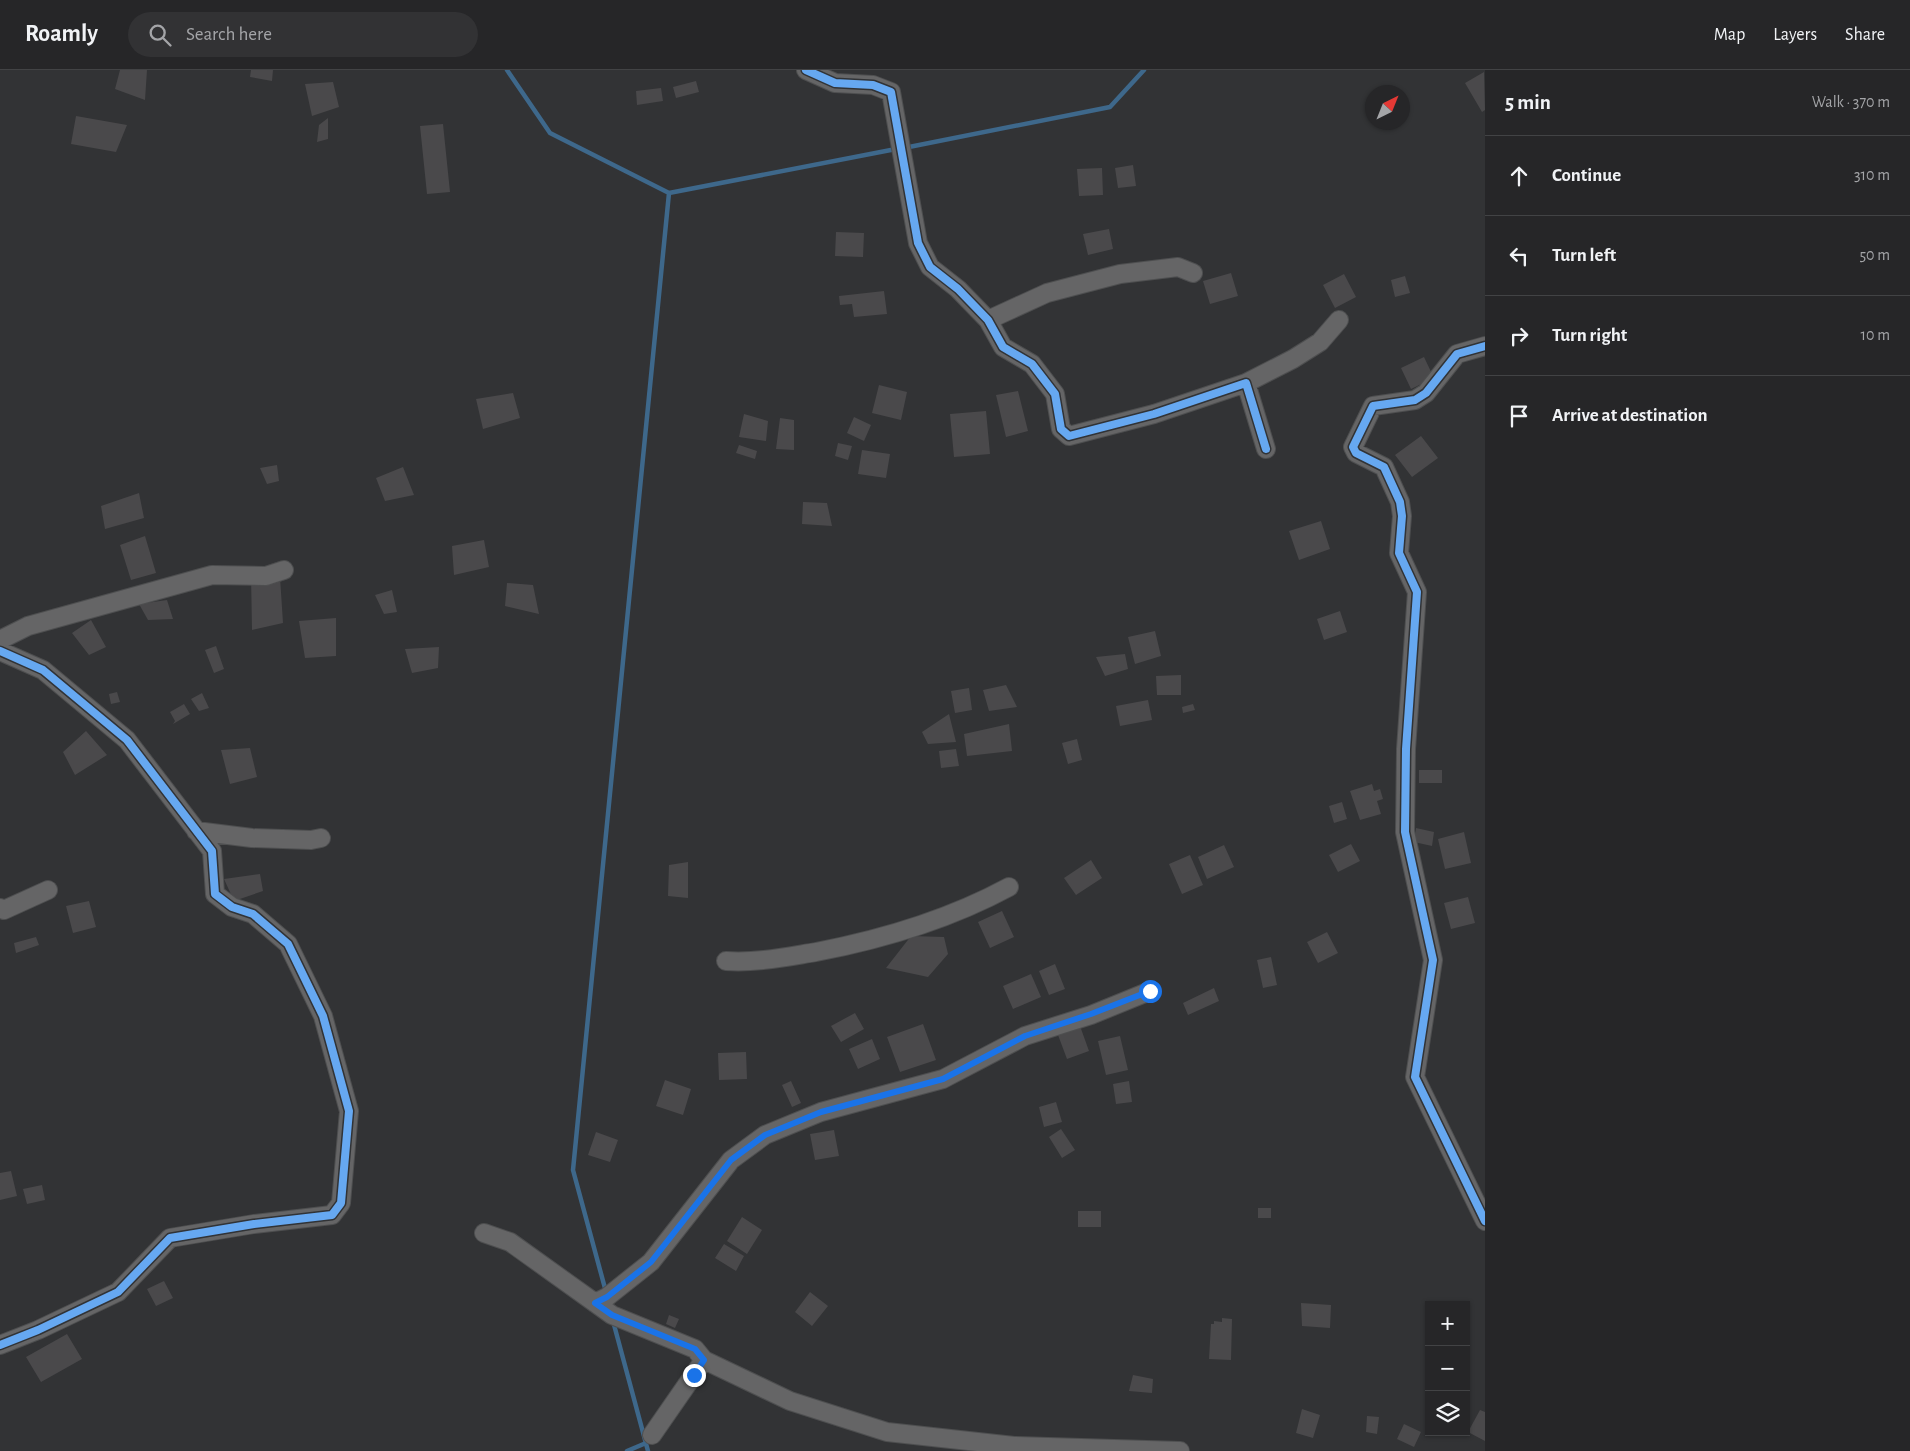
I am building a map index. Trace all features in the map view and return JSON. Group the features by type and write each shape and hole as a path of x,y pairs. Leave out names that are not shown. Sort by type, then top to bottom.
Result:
{"street":[{"path":"806,70 835,83 873,85 890,92 918,243 930,267 958,289 988,320 1003,347 1032,364 1056,394 1061,429 1069,436 1154,414 1246,383 1293,359 1320,342 1339,320"},
{"path":"988,320 1047,293 1120,274 1178,267 1193,273"},
{"path":"1485,346 1457,354 1426,393 1415,400 1374,406 1353,446 1356,453 1384,467 1400,502 1402,516 1399,554 1417,592 1406,749 1405,832 1432,960 1415,1076 1485,1220"},
{"path":"1246,383 1266,449"},
{"path":"0,640 28,626 212,575 266,576 284,570"},
{"path":"0,651 43,670 127,740 212,851 215,894 232,908 253,914 288,944 323,1016 349,1112 341,1203 332,1215 254,1224 170,1238 118,1292 38,1330 0,1345"},
{"path":"196,830 252,838 311,840 321,838"},
{"path":"726,960 743,962 774,960 871,941 927,924 974,906 1009,887"},
{"path":"0,908 4,910 48,890"},
{"path":"595,1303 607,1297 651,1262 731,1160 765,1135 821,1112 943,1079 1025,1036 1091,1014 1150,991"},
{"path":"484,1233 510,1242 612,1315 695,1349 704,1360 790,1401 887,1432 1014,1446 1180,1451"},
{"path":"652,1435 704,1360"}],"building":[{"path":"120,70 147,70 145,100 115,89"},
{"path":"251,70 273,70 272,81 250,77"},
{"path":"1484,72 1485,110 1482,112 1465,83"},
{"path":"696,81 699,92 676,98 673,87"},
{"path":"333,82 339,107 312,116 305,84"},
{"path":"661,88 663,101 637,105 636,91"},
{"path":"76,116 127,125 116,152 71,144"},
{"path":"328,118 328,139 317,142 319,125"},
{"path":"443,124 450,192 427,194 420,126"},
{"path":"1133,165 1136,186 1118,188 1115,168"},
{"path":"1102,168 1103,195 1079,196 1077,169"},
{"path":"1109,229 1113,249 1088,255 1083,234"},
{"path":"836,232 864,233 863,257 835,256"},
{"path":"1231,273 1238,296 1210,304 1203,281"},
{"path":"1344,274 1356,297 1335,308 1323,285"},
{"path":"1405,276 1410,293 1395,297 1391,280"},
{"path":"884,291 887,314 854,317 852,304 840,305 839,296"},
{"path":"1424,357 1434,378 1411,389 1401,368"},
{"path":"879,385 907,392 901,420 872,413"},
{"path":"1018,391 1028,431 1006,437 996,395"},
{"path":"513,393 520,418 483,429 476,399"},
{"path":"986,411 990,454 954,457 950,414"},
{"path":"744,414 768,421 766,441 739,437"},
{"path":"854,417 871,425 864,441 847,433"},
{"path":"780,418 794,420 794,450 776,449"},
{"path":"1421,436 1438,458 1412,477 1395,455"},
{"path":"838,443 852,446 848,460 835,456"},
{"path":"739,445 757,451 755,459 736,453"},
{"path":"862,450 890,454 886,478 858,474"},
{"path":"277,465 279,481 267,484 260,468"},
{"path":"403,467 414,495 385,501 376,478"},
{"path":"139,493 144,518 105,529 101,506"},
{"path":"803,502 827,503 832,526 802,524"},
{"path":"1321,521 1330,549 1299,560 1289,531"},
{"path":"145,536 156,573 131,580 120,545"},
{"path":"484,540 489,567 454,575 452,546"},
{"path":"251,575 280,577 283,623 252,630"},
{"path":"507,583 533,585 539,614 505,606"},
{"path":"392,590 397,612 384,614 375,595"},
{"path":"167,600 173,619 148,620 139,604"},
{"path":"1340,611 1347,632 1324,640 1317,619"},
{"path":"336,618 336,656 305,658 299,621"},
{"path":"91,620 106,647 89,655 72,633"},
{"path":"1155,631 1161,656 1135,664 1128,637"},
{"path":"216,646 224,669 214,673 205,650"},
{"path":"439,647 438,668 412,673 405,649"},
{"path":"1125,654 1128,669 1105,676 1096,657"},
{"path":"1181,675 1181,695 1157,695 1156,676"},
{"path":"1006,685 1017,707 989,711 983,690"},
{"path":"969,688 972,710 955,713 951,691"},
{"path":"117,692 120,702 111,704 109,694"},
{"path":"202,693 209,708 199,711 191,699"},
{"path":"1148,700 1152,720 1120,726 1116,706"},
{"path":"184,704 190,714 173,724 175,721 170,712"},
{"path":"1193,704 1195,710 1183,713 1182,707"},
{"path":"949,714 956,742 928,744 922,732"},
{"path":"1009,724 1012,751 967,756 964,734"},
{"path":"86,731 107,755 75,775 63,752"},
{"path":"1077,739 1082,760 1068,764 1062,743"},
{"path":"250,748 257,777 230,784 221,750"},
{"path":"956,749 959,766 941,768 939,751"},
{"path":"1419,770 1442,770 1442,783 1419,783"},
{"path":"1372,784 1374,791 1380,789 1383,799 1377,801 1381,814 1360,820 1350,791"},
{"path":"1342,802 1347,819 1334,823 1329,806"},
{"path":"1416,828 1434,832 1432,846 1414,842"},
{"path":"1464,832 1471,863 1445,869 1438,839"},
{"path":"1351,844 1360,861 1338,872 1329,855"},
{"path":"1224,845 1234,867 1207,879 1198,857"},
{"path":"1190,855 1203,885 1182,894 1169,864"},
{"path":"1091,860 1102,878 1076,895 1064,878"},
{"path":"688,862 688,898 668,896 669,865"},
{"path":"260,874 263,891 234,901 224,879"},
{"path":"1468,897 1475,923 1451,929 1444,903"},
{"path":"89,901 96,927 73,933 66,906"},
{"path":"1002,911 1014,937 990,948 978,922"},
{"path":"1327,932 1338,953 1318,963 1307,942"},
{"path":"911,936 944,937 948,954 928,977 886,968"},
{"path":"36,937 39,945 16,953 14,943"},
{"path":"1271,957 1277,985 1263,988 1257,960"},
{"path":"1055,964 1065,989 1049,995 1039,971"},
{"path":"1031,974 1041,997 1013,1009 1003,986"},
{"path":"1214,988 1219,1001 1188,1015 1183,1003"},
{"path":"855,1013 864,1029 841,1042 831,1026"},
{"path":"923,1024 936,1060 900,1072 887,1037"},
{"path":"1080,1026 1089,1051 1067,1059 1058,1035"},
{"path":"1120,1036 1128,1070 1106,1075 1098,1041"},
{"path":"872,1039 880,1059 858,1069 849,1049"},
{"path":"746,1052 747,1079 719,1080 718,1053"},
{"path":"665,1080 691,1089 683,1115 656,1106"},
{"path":"791,1081 801,1103 792,1107 782,1085"},
{"path":"1129,1081 1132,1102 1116,1104 1113,1084"},
{"path":"1056,1102 1062,1122 1044,1127 1039,1107"},
{"path":"1061,1129 1075,1150 1062,1158 1049,1137"},
{"path":"834,1130 839,1156 815,1160 810,1134"},
{"path":"596,1132 618,1140 610,1162 588,1155"},
{"path":"11,1171 17,1196 0,1200 0,1173"},
{"path":"42,1185 45,1200 27,1204 23,1189"},
{"path":"1258,1208 1271,1208 1271,1218 1258,1218"},
{"path":"1078,1211 1101,1211 1101,1227 1078,1227"},
{"path":"742,1217 762,1230 747,1254 727,1241"},
{"path":"724,1244 744,1256 736,1271 715,1258"},
{"path":"164,1281 173,1298 156,1306 147,1289"},
{"path":"810,1292 828,1306 812,1326 795,1312"},
{"path":"1301,1303 1331,1305 1330,1328 1302,1326"},
{"path":"669,1315 679,1319 675,1328 666,1324"},
{"path":"1222,1318 1232,1319 1231,1360 1209,1359 1211,1324 1214,1324 1214,1321 1222,1322"},
{"path":"67,1334 82,1359 41,1382 26,1357"},
{"path":"1133,1375 1153,1379 1152,1393 1129,1391"},
{"path":"1302,1409 1320,1415 1313,1438 1296,1433"},
{"path":"1480,1410 1485,1412 1485,1441 1470,1433 1470,1428"},
{"path":"1367,1416 1379,1417 1377,1434 1366,1432"},
{"path":"1404,1424 1421,1432 1414,1447 1397,1439"}],"waterway":[{"path":"507,70 550,133 669,193 573,1170 606,1292"},
{"path":"904,148 1110,107 1144,70"},
{"path":"669,193 896,149"},
{"path":"613,1321 648,1451"},
{"path":"627,1451 646,1443"}],"cycle path":[{"path":"806,70 835,83 873,85 891,92 918,243 930,267 958,289 988,320 1003,347 1032,364 1055,394 1061,429 1069,436 1154,414 1246,383 1266,449"},
{"path":"1485,346 1457,354 1426,393 1415,400 1373,406 1353,447 1356,453 1384,467 1400,502 1402,516 1399,553 1417,592 1406,749 1405,832 1433,960 1415,1077 1485,1221"},
{"path":"0,651 43,670 127,740 212,851 215,894 232,907 253,914 288,944 323,1016 349,1111 341,1203 332,1215 254,1224 170,1238 118,1292 38,1330 0,1345"}],"route":[{"path":"694,1375 704,1360 695,1349 612,1315 595,1303 607,1297 651,1262 689,1211 731,1160 765,1135 821,1112 902,1092 943,1079 1025,1036 1091,1014 1150,991"}]}
